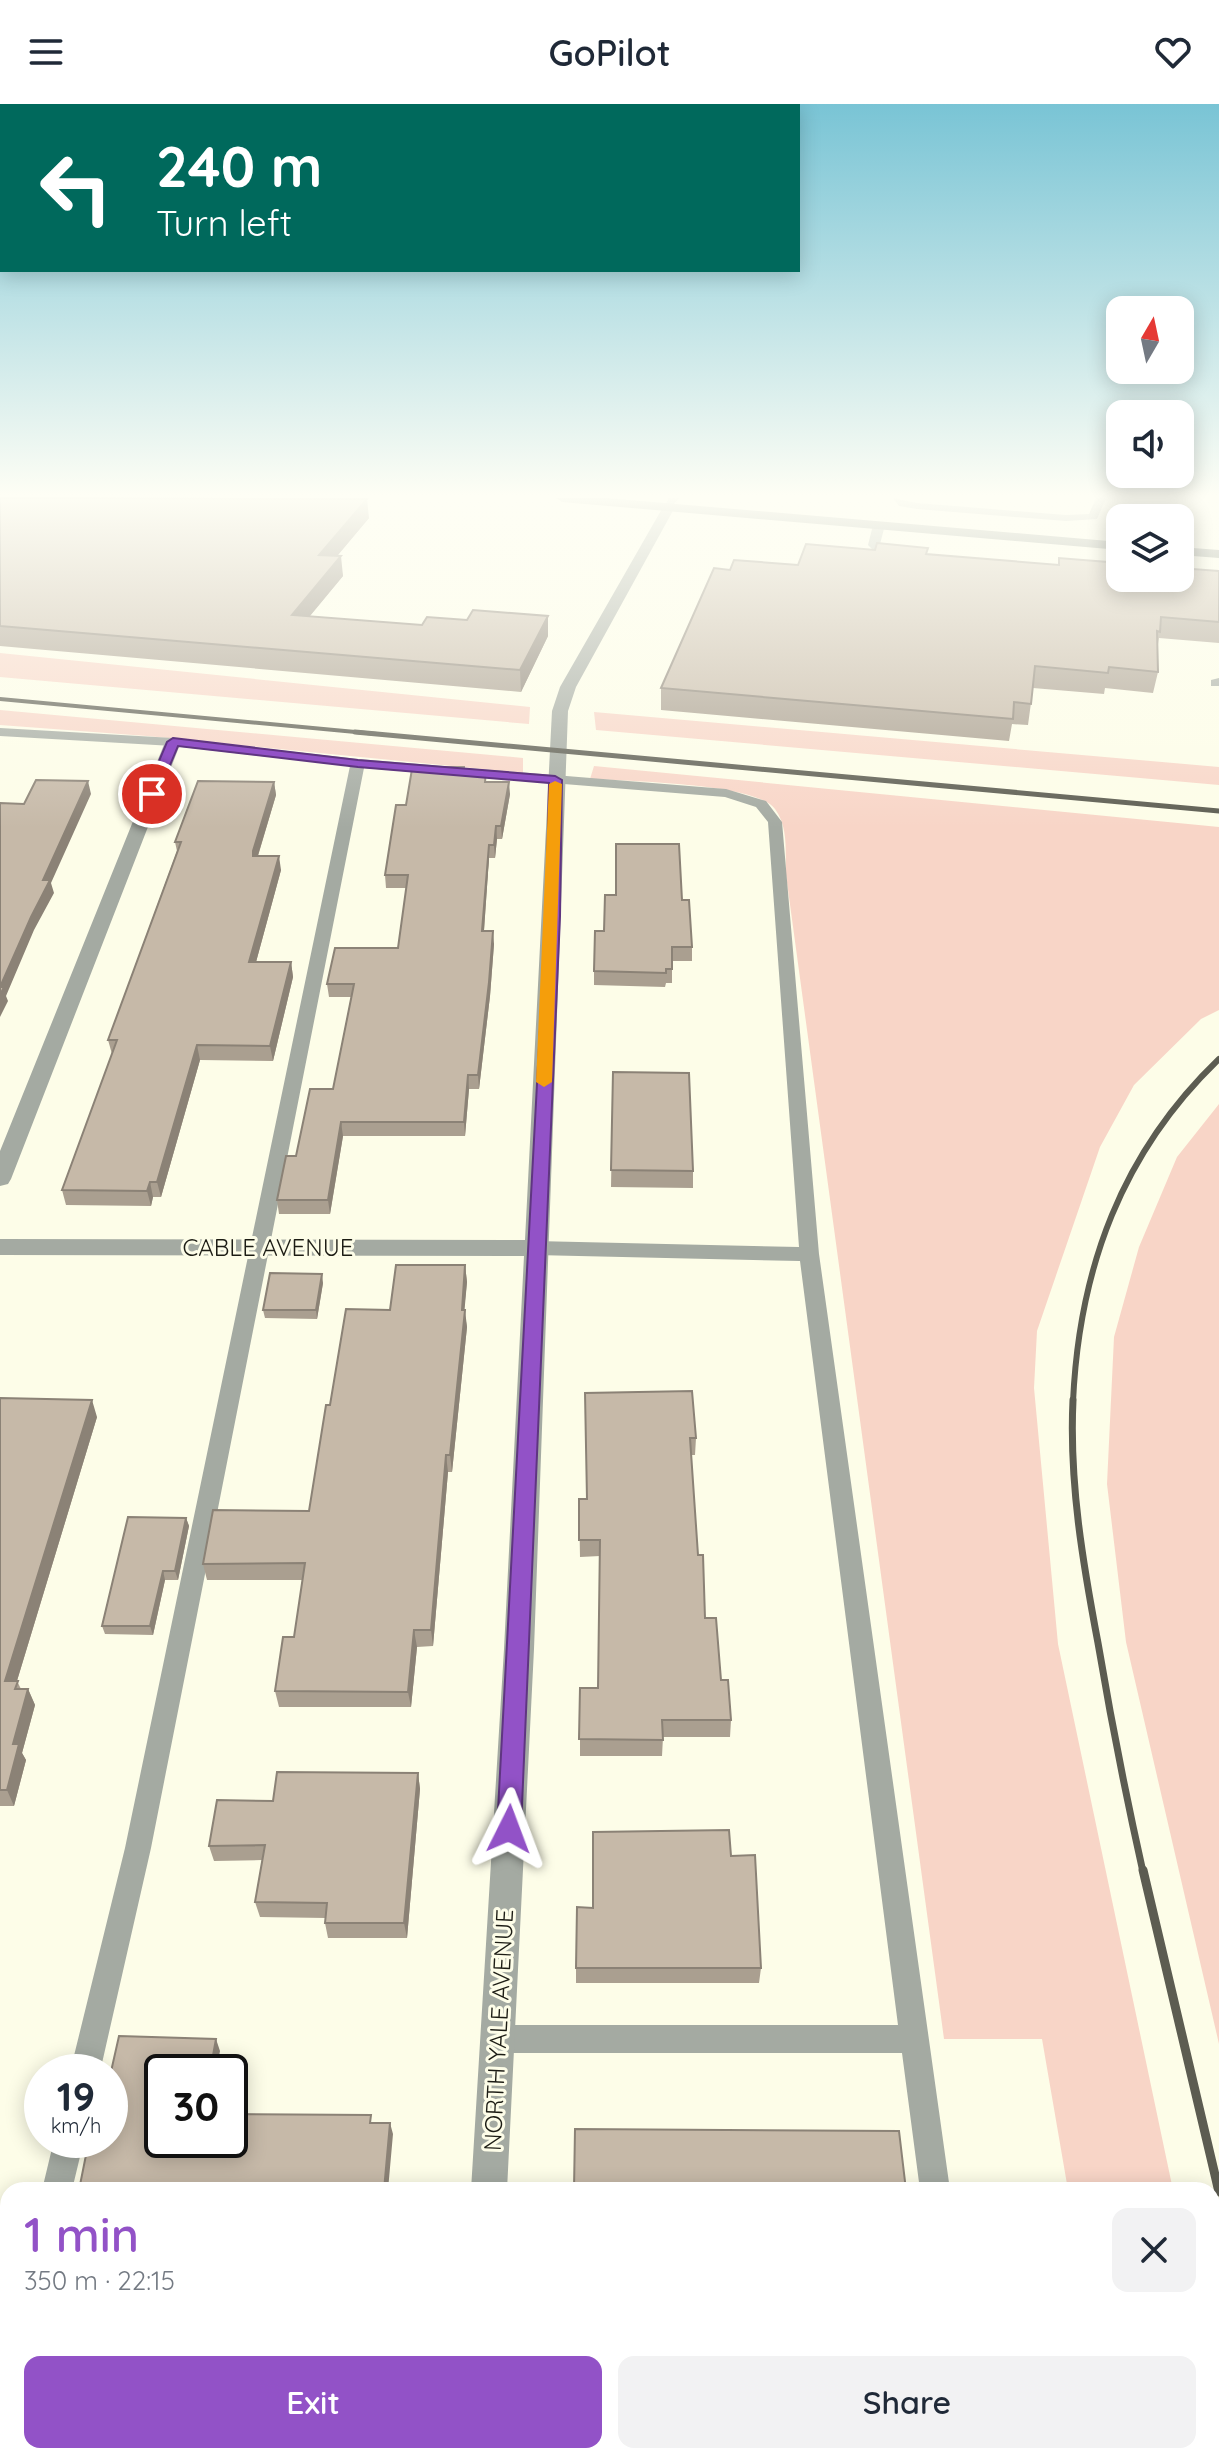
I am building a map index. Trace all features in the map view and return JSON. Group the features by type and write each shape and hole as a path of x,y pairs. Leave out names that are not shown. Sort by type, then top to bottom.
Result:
{"street":[{"name":"NORTH YALE AVENUE","path":"489,2182 553,916 555,780 560,711 568,687 612,608"},
{"path":"0,1179 173,742"},
{"name":"CABLE AVENUE","path":"0,1247 535,1248"}],"lane":[{"path":"0,732 173,742 358,763 726,793 761,804 775,822 809,1254 934,2182"},
{"path":"89,2054 138,1848 358,763"},
{"path":"535,1248 809,1254"},
{"path":"498,2039 914,2039"},
{"path":"59,2182 65,2158"}],"shaded area":[{"path":"0,653 530,707 529,724 0,677"},
{"path":"0,710 523,758 523,773 147,736 0,725"},
{"path":"594,712 1219,767 1219,785 596,730"},
{"path":"594,766 1219,827 1219,1010 1201,1019 1134,1085 1100,1147 1037,1331 1034,1388 1058,1644 1171,2182 1067,2182 1042,2039 944,2039 786,875 785,841 779,816 763,800 718,789 590,779"},
{"path":"1219,1104 1219,2044 1126,1642 1107,1484 1114,1337 1139,1247 1177,1157"}],"building":[{"path":"0,608 298,608 292,615 422,625 427,617 467,620 473,610 548,616 520,670 0,626"},
{"path":"696,608 1219,608 1219,622 1161,617 1160,632 1157,631 1158,672 1109,667 1108,673 1035,666 1031,704 1014,702 1013,719 661,688"},
{"path":"464,767 464,772 486,772 485,782 509,782 501,826 496,826 494,845 489,845 482,931 493,931 489,982 478,1075 468,1075 464,1122 341,1122 328,1200 277,1200 286,1156 296,1156 310,1089 333,1089 354,984 327,984 335,948 398,948 408,875 385,875 396,805 406,805 412,769"},
{"path":"36,780 88,781 43,880 50,880 0,987 0,803 24,804"},
{"path":"198,781 274,782 253,856 279,856 249,962 291,962 270,1046 197,1045 157,1182 150,1182 147,1191 62,1190 117,1040 108,1040 181,842 175,842"},
{"path":"616,844 679,844 682,900 689,900 692,947 672,947 672,969 666,969 666,973 594,971 595,931 604,931 605,895 616,895"},
{"path":"613,1072 689,1073 693,1171 611,1170"},
{"path":"396,1265 465,1265 462,1310 465,1310 450,1455 446,1455 431,1630 414,1630 408,1692 275,1691 283,1637 294,1637 305,1563 203,1564 213,1510 309,1511 346,1309 390,1310"},
{"path":"270,1273 322,1274 316,1310 263,1310"},
{"path":"692,1391 696,1438 690,1438 698,1555 703,1555 705,1618 716,1618 721,1680 728,1680 731,1720 662,1720 663,1740 579,1739 580,1688 598,1688 600,1540 579,1540 579,1499 587,1499 585,1393"},
{"path":"0,1398 92,1400 5,1681 18,1681 15,1689 28,1689 13,1744 19,1744 7,1790 0,1790"},
{"path":"128,1517 186,1518 175,1571 163,1571 150,1626 102,1626"},
{"path":"277,1772 418,1773 404,1923 325,1923 327,1903 255,1902 265,1845 209,1846 217,1800 273,1801"},
{"path":"729,1830 731,1856 755,1855 761,1968 576,1968 577,1907 593,1908 593,1832"},
{"path":"119,2036 216,2039 213,2054 144,2054 144,2158 248,2158 248,2114 371,2115 370,2123 390,2123 385,2182 81,2182 85,2158 128,2158 128,2054 115,2054"},
{"path":"575,2129 899,2131 905,2182 574,2182"}],"railway":[{"path":"0,699 377,734"},
{"path":"355,732 1219,811"},
{"path":"1073,1402 1085,1305 1096,1259 1112,1215 1156,1133 1185,1095 1219,1059"},
{"path":"1073,1400 1073,1461 1082,1553 1113,1729 1143,1872"},
{"path":"1143,1870 1217,2182"}],"slow traffic":[{"path":"544,1082 553,916 555,784"}],"route":[{"path":"152,794 173,742 358,763 555,780 553,916 509,1829"}]}
